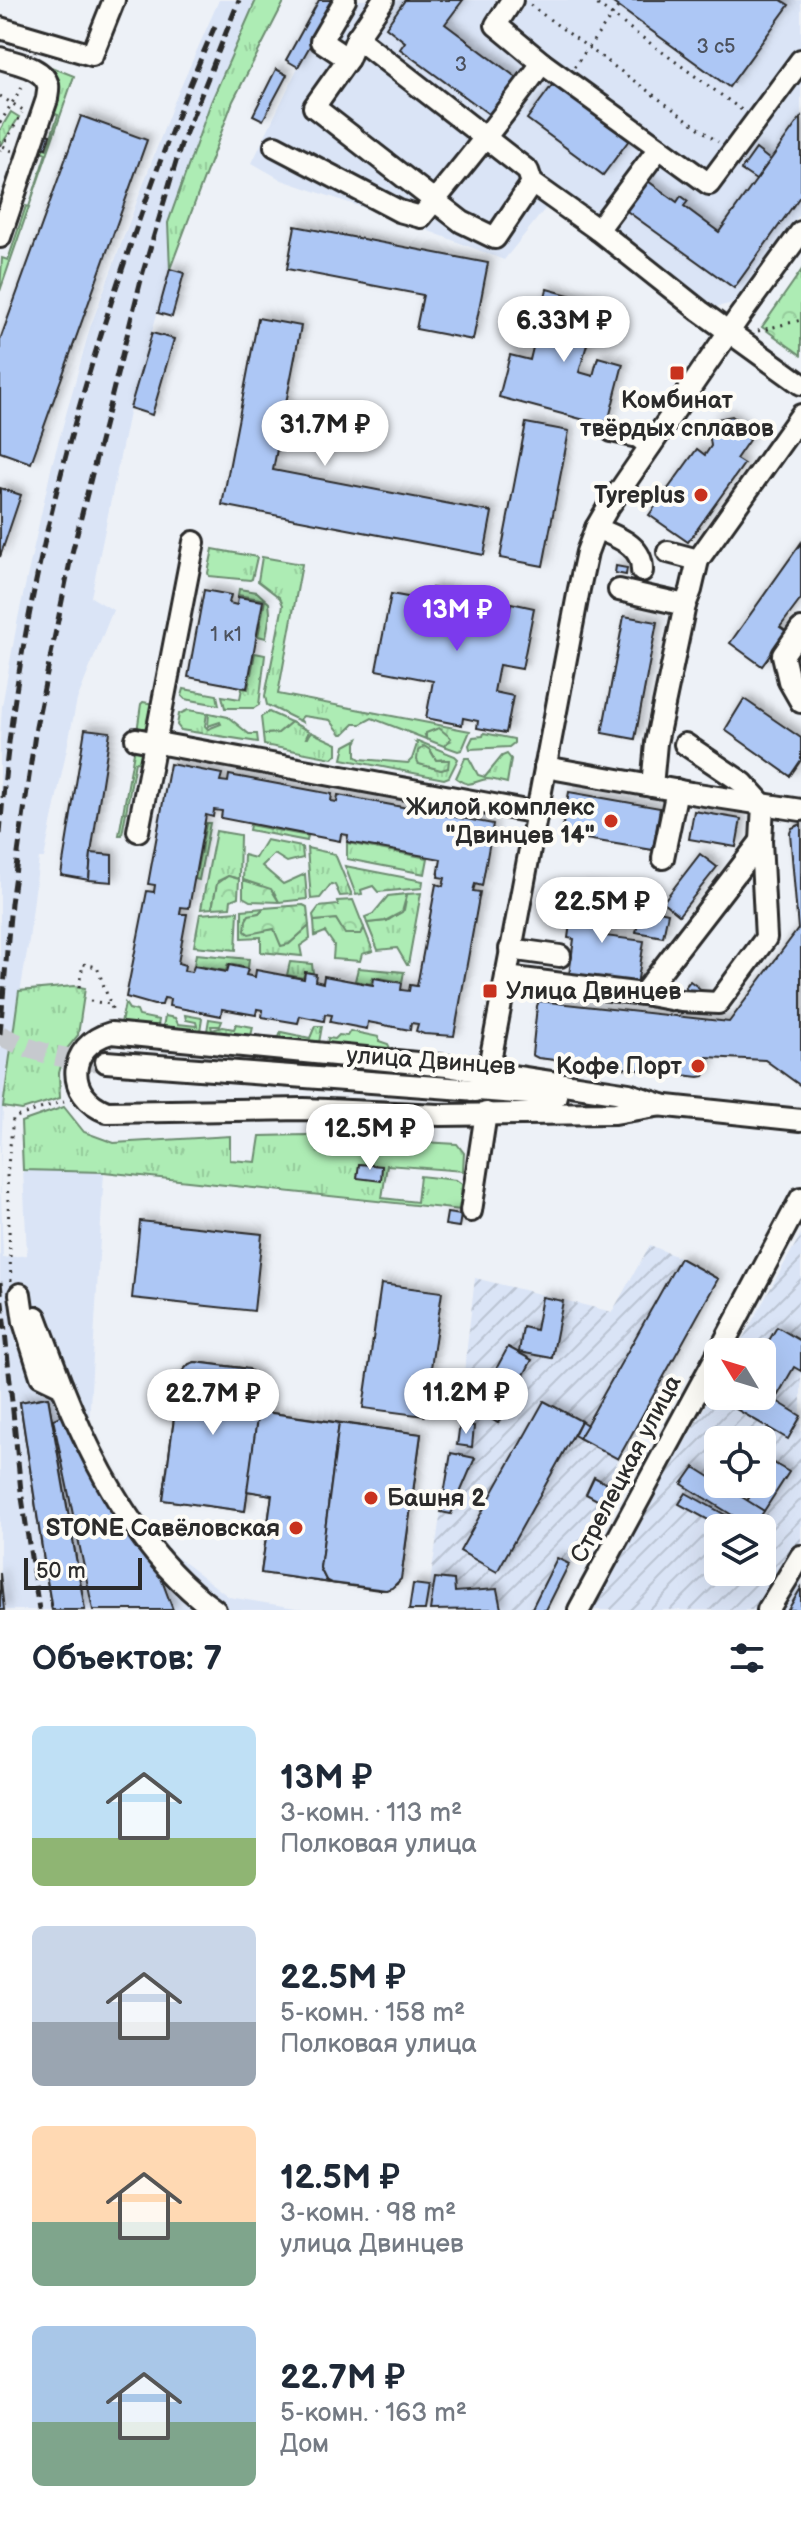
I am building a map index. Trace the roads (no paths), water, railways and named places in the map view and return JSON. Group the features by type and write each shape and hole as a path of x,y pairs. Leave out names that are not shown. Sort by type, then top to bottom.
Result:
{"street":[{"path":"0,28 92,55 114,0"},
{"path":"345,0 321,41 348,59"},
{"path":"383,0 357,38 348,59 314,107 462,222 495,238 532,183"},
{"path":"512,0 496,25 542,63 709,184 801,60"},
{"path":"357,38 528,171 532,183 801,384"},
{"path":"0,58 40,73 48,84 47,99 0,237"},
{"path":"275,146 399,211 421,217 497,126 542,63"},
{"path":"598,230 659,148"},
{"path":"474,1091 481,1086 488,1072 587,552 596,528 801,232"},
{"path":"652,786 656,743 685,605 698,560 801,415"},
{"path":"612,431 638,437 650,446"},
{"path":"596,528 632,546 640,555 642,571"},
{"path":"138,831 146,741 194,542"},
{"path":"668,552 698,560"},
{"path":"619,590 685,605"},
{"path":"801,629 783,655 789,681 801,702"},
{"path":"146,741 537,813"},
{"path":"506,977 681,1001 718,1003 766,938 761,841 763,805 743,783 685,744"},
{"path":"545,767 801,810"},
{"path":"663,858 677,790"},
{"path":"643,994 761,841"},
{"path":"510,949 560,956"},
{"path":"121,1033 447,1066 629,1094 662,1105 615,1113 440,1115 304,1109 117,1113 89,1102 76,1076 85,1047 101,1035 121,1033"},
{"name":"улица Двинцев","path":"106,1062 662,1105 801,1120"},
{"path":"471,1211 486,1113"},
{"name":"Стрелецкая улица","path":"726,1338 801,1198"},
{"path":"52,1381 34,1312 19,1292 24,1322 52,1381 111,1488 170,1572 191,1593 215,1610"},
{"name":"Стрелецкая улица","path":"579,1610 704,1379"},
{"path":"768,1610 801,1556"}],"tunnel":[{"path":"0,1035 25,1047 51,1054 106,1062"}],"railway":[{"path":"0,1034 11,903 36,727 71,557 143,272 181,145 239,0"},
{"path":"0,834 6,766 26,632 39,565 72,433 135,233 173,128 215,26"},
{"path":"0,1282 21,1491 39,1610"}],"place":[{"name":"Комбинат твёрдых сплавов","path":"677,373"},
{"name":"Tyreplus","path":"701,495"},
{"name":"Жилой комплекс \"Двинцев 14\"","path":"611,821"},
{"name":"Улица Двинцев","path":"490,991"},
{"name":"Кофе Порт","path":"698,1066"},
{"name":"Башня 2","path":"371,1498"},
{"name":"STONE Савёловская","path":"296,1528"}]}
